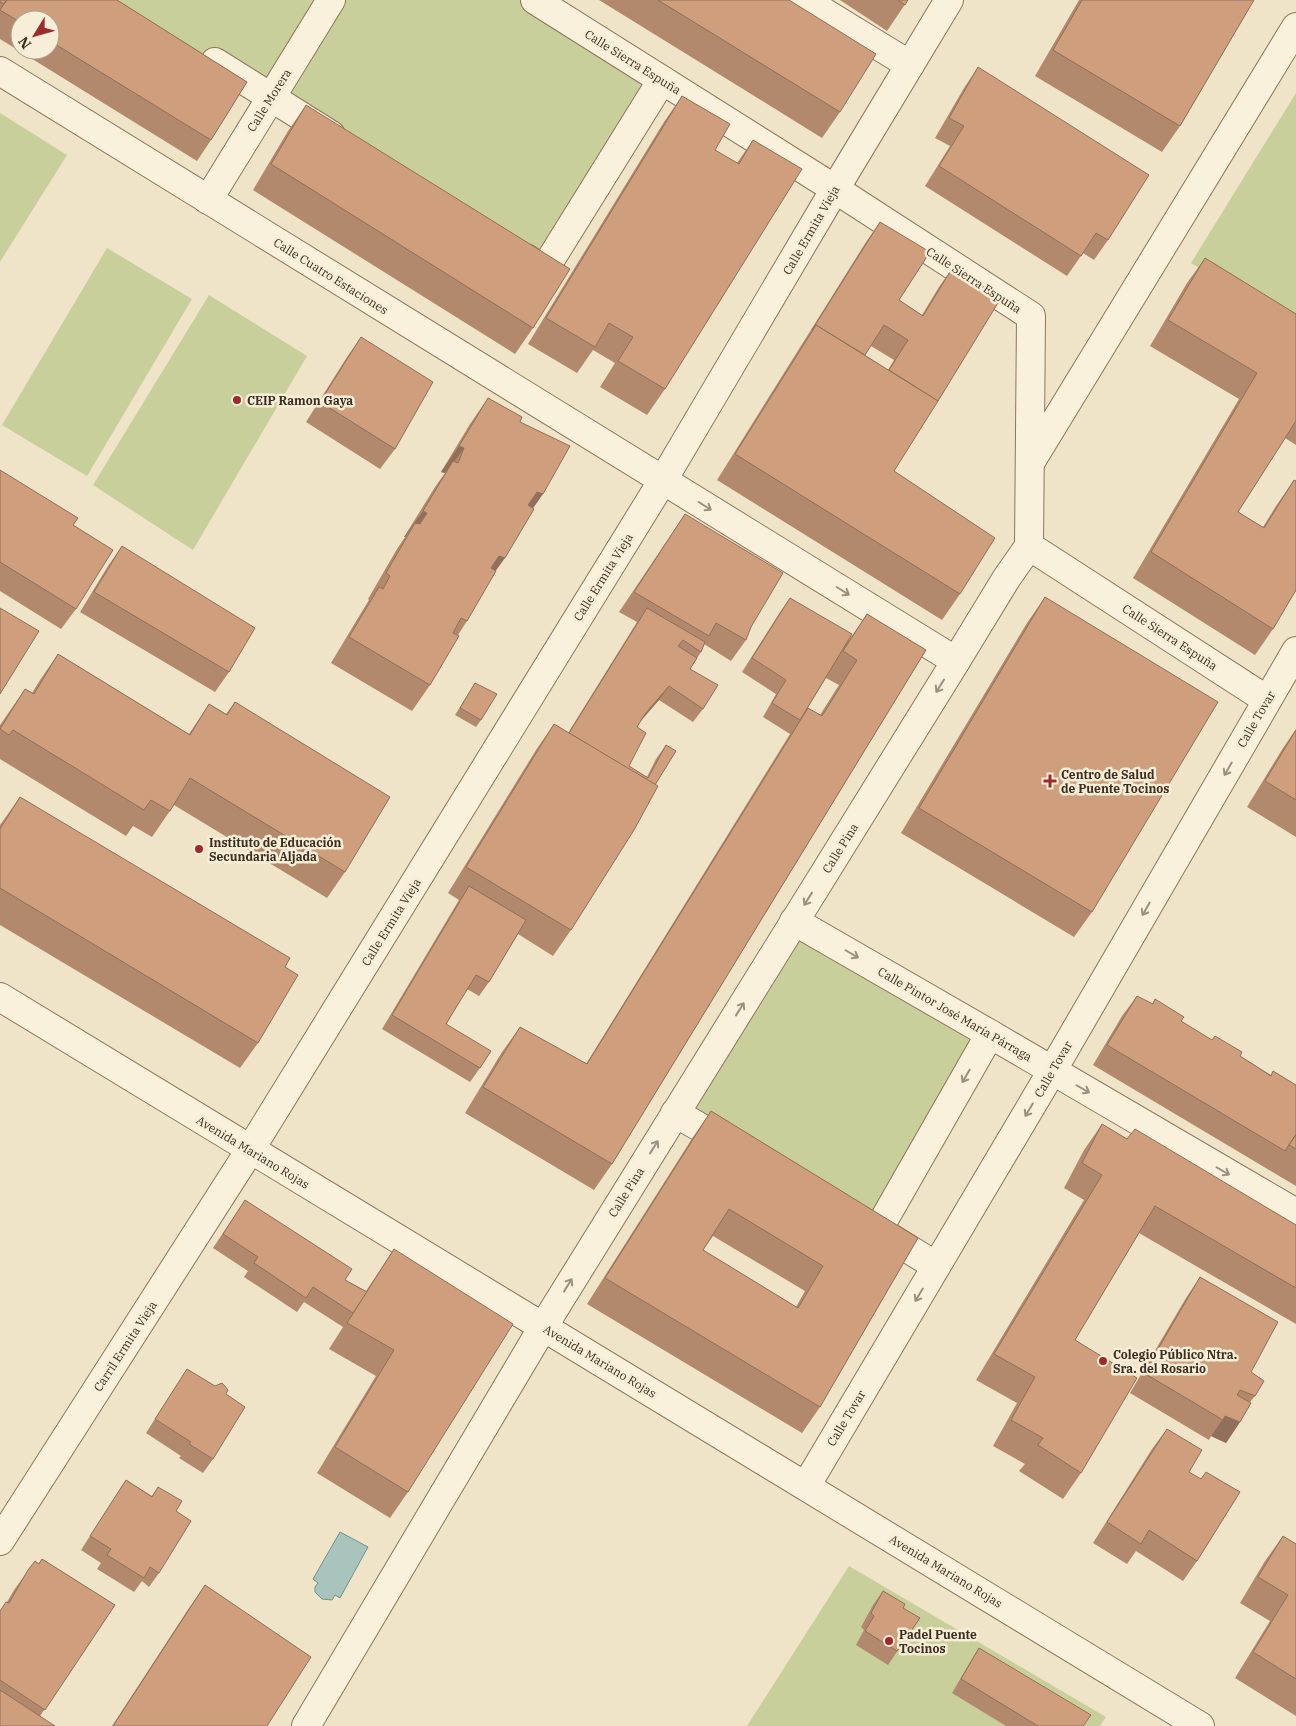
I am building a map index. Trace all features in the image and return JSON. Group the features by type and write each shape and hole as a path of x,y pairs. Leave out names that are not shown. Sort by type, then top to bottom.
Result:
{"street":[{"name":"Calle Morera","path":"208,200 331,0"},
{"name":"Calle Sierra Espuña","path":"535,0 835,189 1030,316 1029,546 1267,700"},
{"path":"804,0 910,65"},
{"name":"Calle Ermita Vieja","path":"250,1150 663,480 949,0"},
{"path":"1030,462 1296,27"},
{"path":"198,51 354,150"},
{"name":"Calle Cuatro Estaciones","path":"0,72 663,480"},
{"path":"503,244 544,270 662,80"},
{"path":"663,480 956,661"},
{"name":"Calle Pina","path":"306,1726 542,1327 1006,579 1029,546"},
{"name":"Calle Tovar","path":"806,1486 1052,1071 1296,651"},
{"name":"Calle Pintor José María Párraga","path":"794,921 1296,1213"},
{"name":"Avenida Mariano Rojas","path":"0,997 1200,1726"},
{"path":"878,1230 990,1034"},
{"path":"675,1113 751,1157"},
{"name":"Carril Ermita Vieja","path":"0,1542 250,1150"},
{"path":"853,1216 936,1266"}],"green space":[{"path":"116,0 535,0 662,80 544,270"},
{"path":"1296,93 1296,328 1191,263"},
{"path":"0,113 67,155 0,262"},
{"path":"107,248 192,299 87,476 2,425"},
{"path":"209,295 307,356 193,550 93,485"},
{"path":"794,921 990,1034 878,1230 675,1113"},
{"name":"Padel Puente Tocinos","path":"849,1566 1106,1717 1100,1726 747,1726"}],"water":[{"path":"340,1532 368,1547 340,1598 335,1595 332,1600 322,1599 315,1592 315,1587 318,1583 313,1579"}],"building":[{"path":"0,0 6,0 4,4"},
{"path":"7,0 117,0 247,82 211,140 60,47 60,10 10,10 10,16 0,10"},
{"path":"658,0 789,0 876,54 840,112"},
{"path":"898,0 908,0 905,5"},
{"path":"1082,0 1254,0 1180,126 1053,50"},
{"path":"978,67 1149,175 1108,240 1096,233 1081,256 939,166 964,126 949,118"},
{"path":"682,96 730,124 715,150 739,164 753,140 802,169 665,389 618,361 633,337 609,323 595,347 546,318"},
{"path":"306,105 570,269 533,328 271,164"},
{"path":"880,222 930,252 899,300 923,316 953,267 1001,298 938,401 889,370 908,340 884,325 865,355 816,325 812,330"},
{"path":"1205,258 1296,314 1296,421 1238,512 1264,528 1294,480 1296,481 1296,590 1273,629 1151,552 1257,373 1168,320"},
{"path":"816,325 938,401 894,471 995,538 960,594 735,454"},
{"path":"361,337 433,382 395,449 320,402"},
{"path":"488,398 522,417 520,422 570,446 543,494 537,492 528,505 534,509 505,558 499,556 491,568 496,571 467,621 461,618 453,633 459,636 430,685 349,637 379,587 383,589 390,576 386,573 415,523 420,524 427,513 423,511 453,461 458,463 464,448 459,446"},
{"path":"0,470 78,518 73,525 113,550 76,609 0,562"},
{"path":"685,514 783,573 751,627 746,640 716,623 709,636 634,592"},
{"path":"122,546 255,628 229,672 94,592"},
{"name":"Centro de Salud de Puente Tocinos","path":"1045,597 1218,702 1092,912 919,808"},
{"path":"790,598 852,634 800,720 772,703 786,680 752,658"},
{"path":"0,608 39,631 0,694"},
{"path":"647,608 705,642 701,652 683,640 678,646 697,658 690,669 718,685 703,709 669,686 645,714 637,727 646,733 629,766 648,778 666,745 676,751 655,785 569,733"},
{"path":"867,614 926,650 612,1164 483,1087 520,1027 587,1064 808,708 822,716 857,660 843,651"},
{"path":"58,654 190,735 209,704 227,715 235,702 390,797 345,872 190,778 170,811 151,800 144,810 13,730 9,735 0,729 25,689 34,694"},
{"path":"475,683 497,694 481,720 460,708"},
{"path":"554,724 658,786 634,830 571,930 466,867"},
{"path":"1296,730 1296,800 1265,781"},
{"path":"20,797 290,958 285,967 298,975 258,1043 0,888 0,829"},
{"path":"469,886 526,920 489,982 476,975 446,1024 491,1051 480,1068 392,1015"},
{"path":"1137,996 1153,1004 1155,999 1184,1017 1181,1021 1212,1040 1215,1036 1242,1052 1240,1056 1271,1076 1273,1071 1296,1085 1296,1134 1285,1151 1107,1045"},
{"path":"711,1111 918,1238 820,1407 605,1278","holes":["729,1209 823,1266 798,1308 703,1250"]},
{"path":"1102,1124 1127,1139 1135,1129 1296,1225 1296,1288 1155,1206 1075,1340 1137,1378 1081,1473 1038,1445 1043,1438 1011,1420 1035,1377 994,1354 1102,1175 1082,1163"},
{"path":"1296,1135 1296,1149 1289,1145"},
{"path":"245,1200 352,1269 345,1280 367,1292 353,1313 313,1287 306,1298 254,1263 258,1257 223,1234"},
{"path":"394,1249 513,1324 408,1492 335,1447 394,1350 347,1323"},
{"path":"1200,1277 1278,1322 1251,1372 1264,1381 1255,1396 1240,1390 1237,1395 1251,1403 1240,1422 1225,1416 1223,1420 1144,1373"},
{"path":"187,1369 215,1386 222,1383 228,1390 226,1394 245,1407 213,1459 189,1444 191,1442 155,1419"},
{"path":"1167,1429 1202,1450 1189,1472 1201,1479 1206,1472 1240,1492 1197,1561 1149,1530 1141,1544 1107,1522"},
{"path":"126,1480 152,1497 158,1487 182,1501 176,1511 191,1521 159,1573 150,1567 144,1578 107,1555 111,1549 90,1536"},
{"path":"1283,1536 1296,1544 1296,1679 1253,1652 1288,1595 1258,1577"},
{"path":"42,1559 115,1605 45,1710 0,1680 0,1611 6,1602 9,1603 35,1561 39,1564"},
{"path":"205,1585 311,1657 267,1726 113,1726"},
{"path":"883,1591 905,1604 903,1608 920,1618 897,1651 865,1631 874,1616 871,1613"},
{"path":"979,1648 1091,1715 1083,1726 1038,1726 961,1679"},
{"path":"0,1690 55,1726 0,1726"}],"place":[{"name":"CEIP Ramon Gaya","path":"237,400"},
{"name":"Centro de Salud de Puente Tocinos","path":"1050,781"},
{"name":"Instituto de Educación Secundaria Aljada","path":"199,849"},
{"name":"Colegio Público Ntra. Sra. del Rosario","path":"1103,1361"},
{"name":"Padel Puente Tocinos","path":"889,1641"}]}
